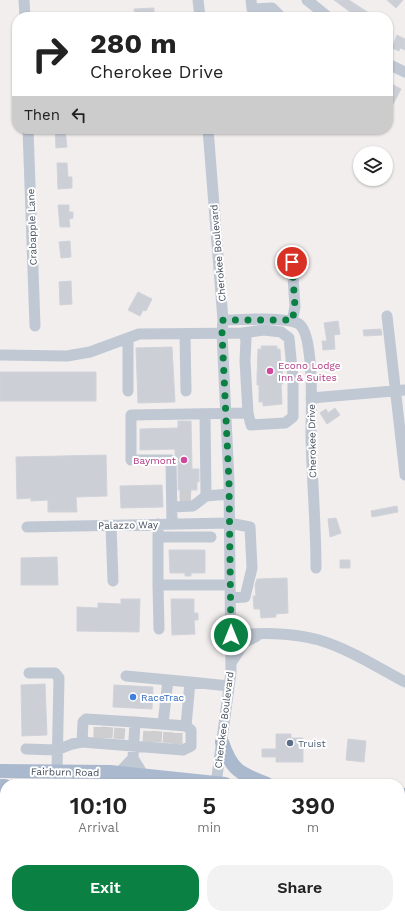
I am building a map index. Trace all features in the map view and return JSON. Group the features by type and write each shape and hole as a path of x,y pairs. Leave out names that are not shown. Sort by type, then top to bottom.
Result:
{"main road":[{"path":"222,742 228,759 234,768 256,779"},
{"name":"Fairburn Road","path":"0,771 119,773 172,779"}],"street":[{"path":"24,0 25,12"},
{"path":"198,0 199,12"},
{"path":"251,0 252,9 272,8 276,12"},
{"path":"308,0 322,12"},
{"path":"393,66 405,72"},
{"name":"Crabapple Lane","path":"28,134 35,326"},
{"name":"Cherokee Boulevard","path":"208,134 223,320 222,333 229,494 231,663 219,779"},
{"path":"223,320 292,321 295,307 292,262"},
{"path":"387,316 400,391 405,475"},
{"name":"Cherokee Drive","path":"292,321 300,324 306,337 309,352 316,568"},
{"path":"0,355 67,356 90,352 139,334 222,333 264,330 281,332 289,338 293,379 293,417 284,423 251,425 248,413 245,361 246,338 242,332"},
{"path":"185,334 186,391"},
{"path":"128,338 128,391"},
{"path":"311,398 400,391"},
{"path":"172,524 179,499 171,460 131,460 131,415 248,413"},
{"path":"205,414 206,496"},
{"path":"179,499 229,494"},
{"path":"179,499 193,506 206,496"},
{"name":"Palazzo Way","path":"27,527 229,523 250,527 252,568 246,597 230,598"},
{"path":"158,524 159,629"},
{"path":"111,525 113,580"},
{"path":"158,537 211,537"},
{"path":"158,585 230,585"},
{"path":"231,615 240,628 251,634"},
{"path":"231,663 244,643 254,636 267,633"},
{"path":"231,635 267,633 294,635 320,640 346,651 405,682"},
{"path":"29,673 55,673 59,678 57,771"},
{"path":"126,676 229,686"},
{"path":"165,726 168,680"},
{"path":"165,726 190,682"},
{"path":"26,749 57,750 82,742 103,741 119,742 133,746 172,746 183,750 191,746 191,730 134,722 120,724 86,719 83,722 82,742"},
{"path":"134,722 133,758 144,776"},
{"path":"119,773 133,758"}],"building":[{"path":"334,0 349,0 367,12 350,12"},
{"path":"387,0 403,0 396,8"},
{"path":"154,8 154,12 134,12 134,9"},
{"path":"397,35 405,39 405,50 400,48 399,51 393,48"},
{"path":"393,85 401,89 393,104"},
{"path":"55,134 66,134 67,147 56,148"},
{"path":"57,163 67,163 68,177 72,177 72,188 58,189"},
{"path":"58,205 69,205 69,212 73,212 73,218 69,219 70,227 60,227"},
{"path":"70,241 71,257 61,258 59,242"},
{"path":"71,281 72,304 60,305 59,282"},
{"path":"138,292 152,299 146,311 143,310 140,316 128,310"},
{"path":"338,321 340,334 334,335 335,349 323,350 322,341 327,341 324,323"},
{"path":"381,329 382,335 364,336 363,330"},
{"name":"Econo Lodge Inn & Suites","path":"261,346 277,346 277,349 280,349 283,384 281,384 282,404 263,406 263,402 259,402 259,385 257,385 257,376 258,349 262,349"},
{"path":"172,347 175,402 138,403 136,348"},
{"path":"0,372 96,372 96,401 0,401"},
{"path":"335,408 340,415 327,424 320,413 326,409 328,413"},
{"name":"Baymont","path":"178,421 191,421 192,469 199,469 199,482 197,482 197,490 191,490 190,499 180,500 180,490 178,490 178,460 175,455 175,449 140,450 140,429 178,428"},
{"path":"106,455 107,496 76,497 77,512 48,512 48,500 31,501 31,498 17,499 16,457"},
{"path":"162,485 163,507 121,508 120,486"},
{"path":"397,506 398,512 372,517 371,511"},
{"path":"336,518 341,533 330,537 328,519"},
{"path":"169,550 205,550 205,573 191,573 191,576 185,576 185,573 170,573"},
{"path":"57,557 58,585 21,585 21,558"},
{"path":"340,560 350,560 350,568 340,568"},
{"path":"287,578 288,613 276,614 276,617 261,618 260,609 254,609 253,596 256,596 255,585 257,579"},
{"path":"121,599 140,599 139,632 77,631 77,607 98,608 98,603 121,604"},
{"path":"171,599 194,599 194,613 198,613 198,620 194,620 195,634 172,635"},
{"path":"45,684 47,735 22,736 21,685"},
{"name":"RaceTrac","path":"114,685 153,687 152,709 113,707"},
{"name":"Truist","path":"276,734 291,734 291,738 303,738 303,762 276,762 276,757 262,757 262,749 276,749"},
{"path":"348,739 366,741 364,762 346,760"}],"tunnel":[{"path":"180,497 191,497"},
{"path":"99,724 99,738"},
{"path":"107,738 108,725"},
{"path":"119,739 120,726"},
{"path":"148,742 149,728"},
{"path":"156,742 157,728"},
{"path":"168,743 169,729"},
{"path":"177,730 177,744"}],"place":[{"name":"Econo Lodge Inn & Suites","path":"270,371"},
{"name":"Baymont","path":"184,460"},
{"name":"RaceTrac","path":"133,697"},
{"name":"Truist","path":"290,743"}],"route":[{"path":"231,635 229,482 222,333 223,320 292,321 295,307 292,262"}]}
